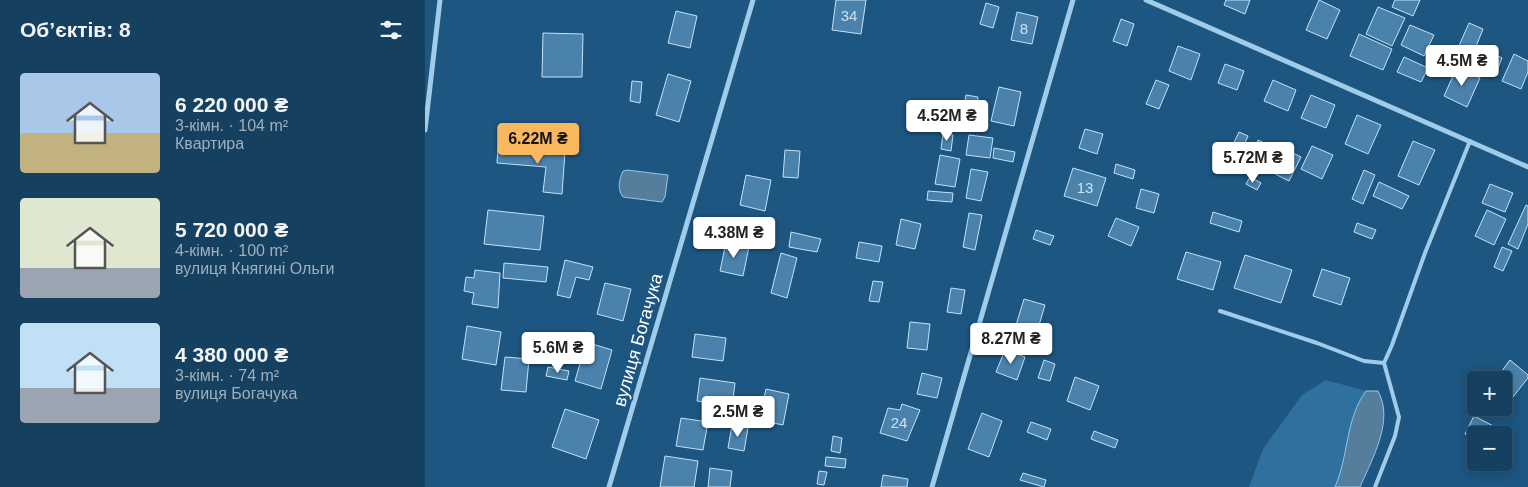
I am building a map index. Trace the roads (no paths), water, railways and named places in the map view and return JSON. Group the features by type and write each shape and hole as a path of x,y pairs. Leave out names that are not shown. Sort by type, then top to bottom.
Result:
{"street":[{"path":"425,130 440,0"},
{"name":"вулиця Богачука","path":"609,487 753,0"},
{"path":"932,487 1073,0"},
{"path":"1145,0 1528,167"}],"lane":[{"path":"1375,487 1395,436 1399,417 1384,364 1425,253 1470,141"},
{"path":"1220,311 1317,343 1363,361 1384,364"}]}
